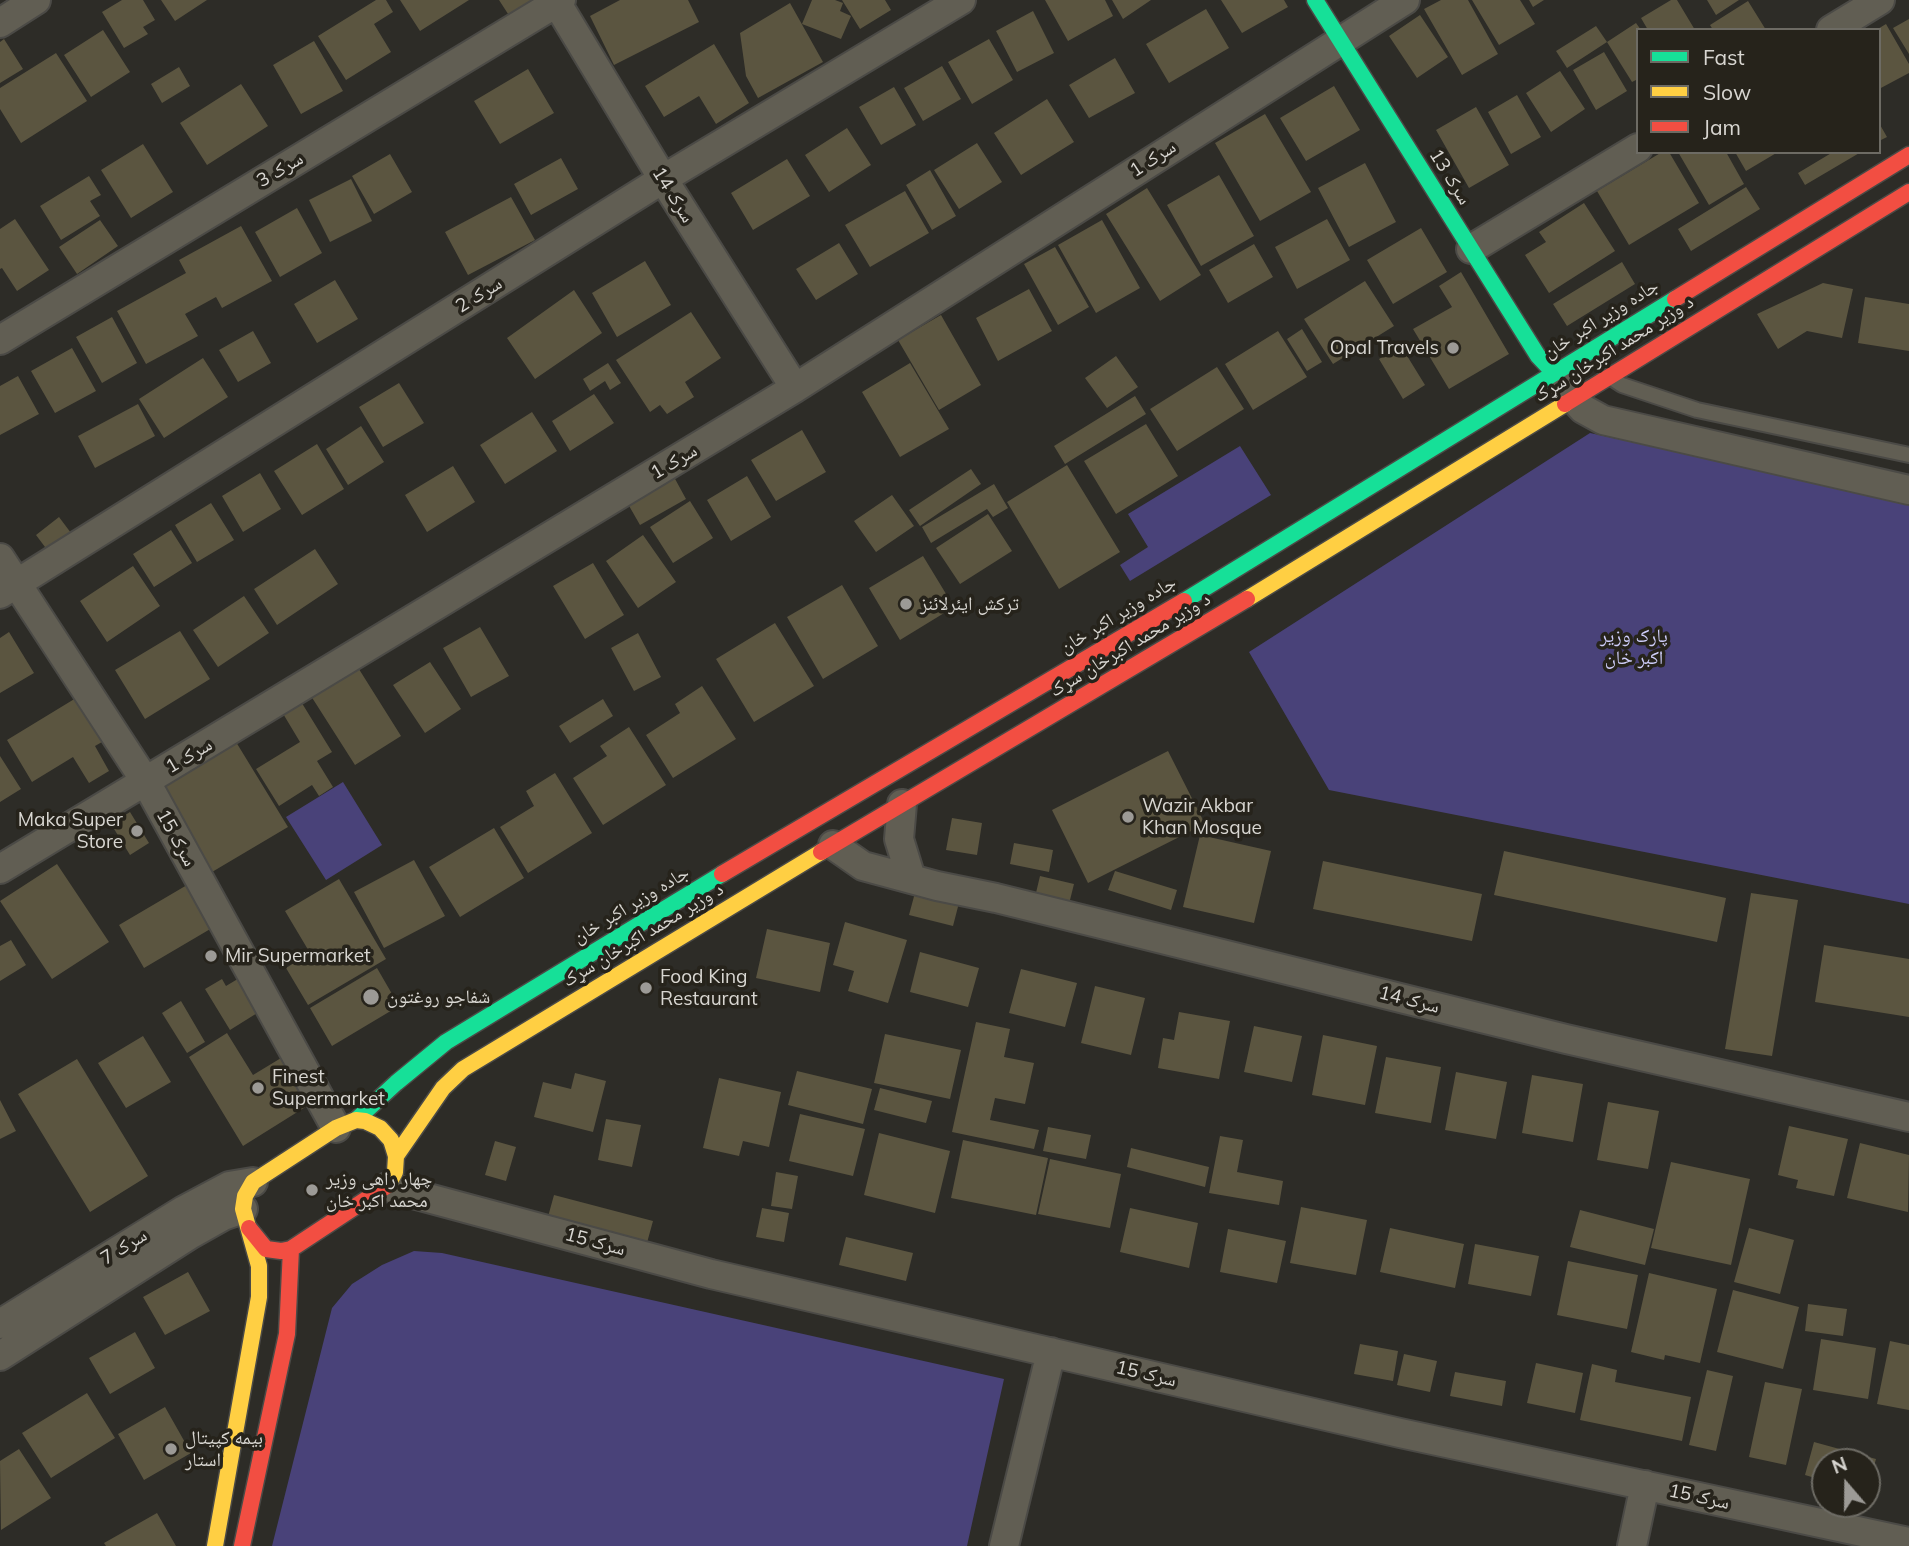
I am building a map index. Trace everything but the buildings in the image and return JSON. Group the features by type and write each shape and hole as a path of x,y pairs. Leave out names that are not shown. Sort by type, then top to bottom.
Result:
{"main road":[{"name":"سرک 13","path":"1315,0 1538,356 1554,373"},
{"name":"جاده وزیر اکبر خان","path":"253,1182 346,1124 446,1042 810,821 1164,613 1554,373 1601,363 1909,155"},
{"name":"د وزیر محمد اکبرخان سړک","path":"387,1187 395,1172 396,1156 443,1087 463,1069 833,845 1181,640 1572,400 1601,363 1909,192"},
{"path":"346,1124 365,1121 380,1128 391,1140 396,1156"},
{"path":"215,1546 259,1297 259,1266 246,1219 245,1196 253,1182"},
{"path":"246,1219 266,1249 291,1249 387,1187"},
{"path":"242,1546 287,1334 291,1249"}],"street":[{"path":"0,23 36,0"},
{"name":"سرک 2","path":"8,589 663,179 961,0"},
{"name":"سرک 1","path":"0,869 795,388 1405,0"},
{"path":"1835,28 1880,0"},
{"name":"سرک 14","path":"558,1 663,179 795,388"},
{"name":"سرک 3","path":"0,340 558,1"},
{"path":"1471,249 1636,149"},
{"path":"1554,373 1572,400 1603,419 1909,490"},
{"name":"سرک 15","path":"0,558 8,589 146,782 346,1124"},
{"path":"902,804 899,839 911,878"},
{"name":"سرک 14","path":"833,845 863,866 1566,1039 1909,1117"},
{"name":"سرک 7","path":"0,1324 184,1210 229,1186 253,1182"},
{"name":"سرک 15","path":"387,1187 711,1274 1387,1430 1909,1542"},
{"name":"سرک 7","path":"0,1356 223,1216 246,1219"},
{"path":"1004,1546 1051,1352"},
{"path":"1632,1546 1645,1485"}],"lane":[{"path":"1601,363 1622,385 1697,410 1909,455"}],"green space":[{"name":"پارک وزیر اکبر خان","path":"1590,433 1909,501 1909,904 1329,790 1249,652"},
{"path":"1240,446 1271,495 1130,581 1120,565 1148,547 1128,514"},
{"path":"343,782 382,845 326,880 286,817"},
{"path":"414,1251 442,1253 1004,1379 967,1546 272,1546 332,1308 352,1284 382,1265"}],"traffic: fast":[{"path":"1315,0 1538,356 1554,373"},
{"path":"1184,601 1675,299"},
{"path":"356,1120 446,1042 722,874"}],"traffic: slow":[{"path":"1247,599 1565,404"},
{"path":"396,1156 443,1088 463,1069 821,852"},
{"path":"215,1546 259,1297 259,1266 243,1209 245,1196 253,1182 336,1128 356,1120 380,1128 391,1140 396,1156 395,1172 388,1185"}],"traffic: jam":[{"path":"1675,299 1909,155"},
{"path":"1565,404 1909,192"},
{"path":"821,852 1247,599"},
{"path":"722,874 1184,601"},
{"path":"249,1228 266,1249 291,1249 388,1185"},
{"path":"242,1546 287,1334 291,1249"}],"place":[{"name":"Opal Travels","path":"1453,348"},
{"name":"ترکش ایئرلائنز","path":"906,604"},
{"name":"Wazir Akbar Khan Mosque","path":"1128,817"},
{"name":"Maka Super Store","path":"137,831"},
{"name":"Mir Supermarket","path":"211,956"},
{"name":"Food King Restaurant","path":"646,988"},
{"name":"شفاجو روغتون","path":"371,997"},
{"name":"Finest Supermarket","path":"258,1088"},
{"name":"چهار راهی وزیر محمد اکبر خان","path":"312,1190"},
{"name":"بیمه کپیتال استار","path":"171,1449"}]}
